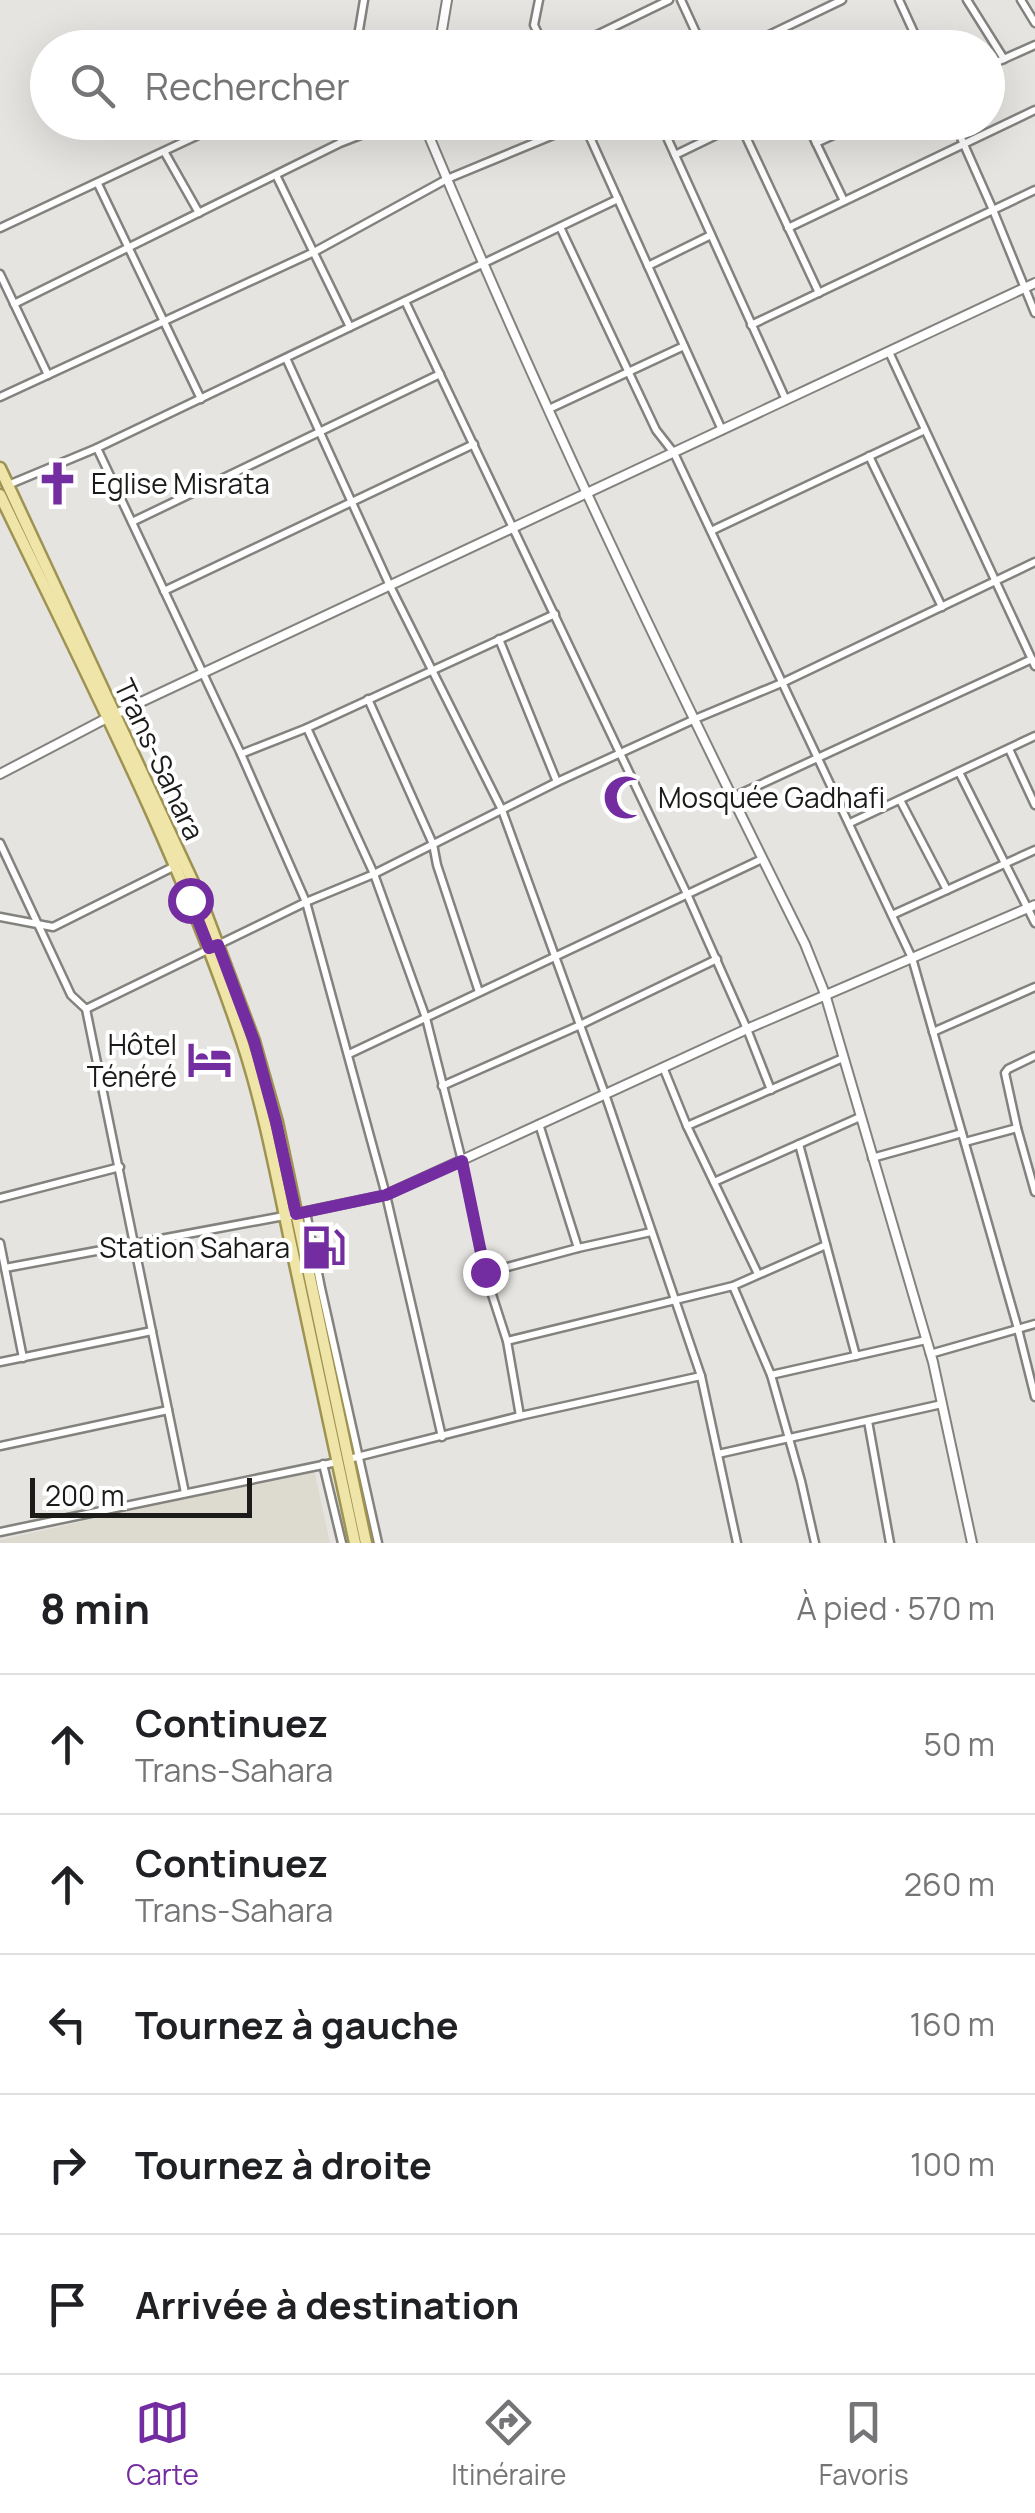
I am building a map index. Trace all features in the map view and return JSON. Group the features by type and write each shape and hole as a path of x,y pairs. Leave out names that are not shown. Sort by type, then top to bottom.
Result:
{"main road":[{"name":"Trans-Sahara","path":"0,468 21,526 169,843 199,895 296,1214 366,1543"},
{"name":"Trans-Sahara","path":"0,495 21,526"},
{"name":"Trans-Sahara","path":"169,843 174,866 214,946"},
{"name":"Trans-Sahara","path":"348,1459 355,1543"}],"street":[{"path":"359,30 364,0"},
{"path":"442,30 446,0"},
{"path":"537,30 539,0"},
{"path":"607,30 669,0"},
{"path":"681,0 695,30"},
{"path":"779,30 842,0"},
{"path":"900,0 913,30"},
{"path":"967,0 986,30"},
{"path":"1021,0 1035,23"},
{"path":"1005,59 1035,45"},
{"path":"1005,124 1035,110"},
{"path":"0,228 189,140"},
{"path":"14,304 348,140"},
{"path":"431,140 587,493 805,944 825,994 930,1354 972,1543"},
{"path":"0,397 314,252 447,179 542,140"},
{"path":"592,140 722,430"},
{"path":"668,140 786,400"},
{"path":"675,155 705,140"},
{"path":"747,140 818,293"},
{"path":"815,140 844,201"},
{"path":"816,143 823,140"},
{"path":"963,140 1035,313"},
{"path":"788,228 970,140"},
{"path":"164,152 199,212"},
{"path":"276,174 350,327"},
{"path":"98,184 201,399"},
{"path":"752,325 1035,190"},
{"path":"8,485 97,448 618,200"},
{"path":"560,228 656,430 674,452 912,958 1035,1397"},
{"path":"648,266 711,235"},
{"path":"0,274 48,376"},
{"path":"0,774 111,716 1035,283"},
{"path":"406,301 687,894 771,1090"},
{"path":"549,409 684,345"},
{"path":"733,797 1034,661 889,352"},
{"path":"286,358 390,586 502,810 676,1301 700,1376 737,1543"},
{"path":"132,522 440,374"},
{"path":"712,531 925,430"},
{"path":"164,591 474,444"},
{"path":"97,448 306,902 386,1195 442,1436"},
{"path":"869,456 942,608"},
{"path":"86,1009 306,902 374,874 558,782 784,682 1035,562"},
{"path":"241,754 307,728 555,614"},
{"path":"499,639 558,782"},
{"path":"368,700 433,844 436,865 479,992"},
{"path":"307,728 374,874 426,1018 485,1272 506,1341 520,1416"},
{"path":"850,823 1035,736"},
{"path":"1009,748 1035,805"},
{"path":"959,772 1032,906 1035,923"},
{"path":"900,800 947,890"},
{"path":"0,843 71,996 86,1009 186,1493"},
{"path":"892,916 1035,850"},
{"path":"350,1054 762,859"},
{"path":"0,916 54,927 174,866"},
{"path":"5,1268 386,1195 746,1029 1032,906"},
{"path":"442,1086 716,960"},
{"path":"934,1032 1035,987"},
{"path":"1035,1068 1033,1056 1005,1073 1035,1192"},
{"path":"687,1126 843,1058"},
{"path":"663,1067 758,1274"},
{"path":"714,1182 860,1116"},
{"path":"539,1124 578,1248"},
{"path":"872,1158 1016,1128"},
{"path":"799,1144 856,1356"},
{"path":"0,1198 120,1167"},
{"path":"296,1214 348,1459 378,1543"},
{"path":"485,1272 650,1232"},
{"path":"0,1243 23,1358"},
{"path":"506,1341 733,1286 826,1245"},
{"path":"733,1286 771,1375 814,1543"},
{"path":"930,1354 1035,1324"},
{"path":"0,1362 152,1331"},
{"path":"771,1375 926,1340"},
{"path":"0,1532 348,1459 700,1376"},
{"path":"718,1454 942,1404"},
{"path":"0,1446 168,1410"},
{"path":"868,1421 890,1543"},
{"path":"323,1464 342,1543"}],"shaded area":[{"path":"314,1469 330,1543 0,1543 0,1540"}],"place":[{"name":"Eglise Misrata","path":"58,483"},
{"name":"Mosquée Gadhafi","path":"625,797"},
{"name":"Hôtel Ténéré","path":"210,1060"},
{"name":"Station Sahara","path":"323,1247"}],"route":[{"path":"190,900 209,948 218,945 254,1041 296,1214 386,1195 462,1161 485,1272"}]}
